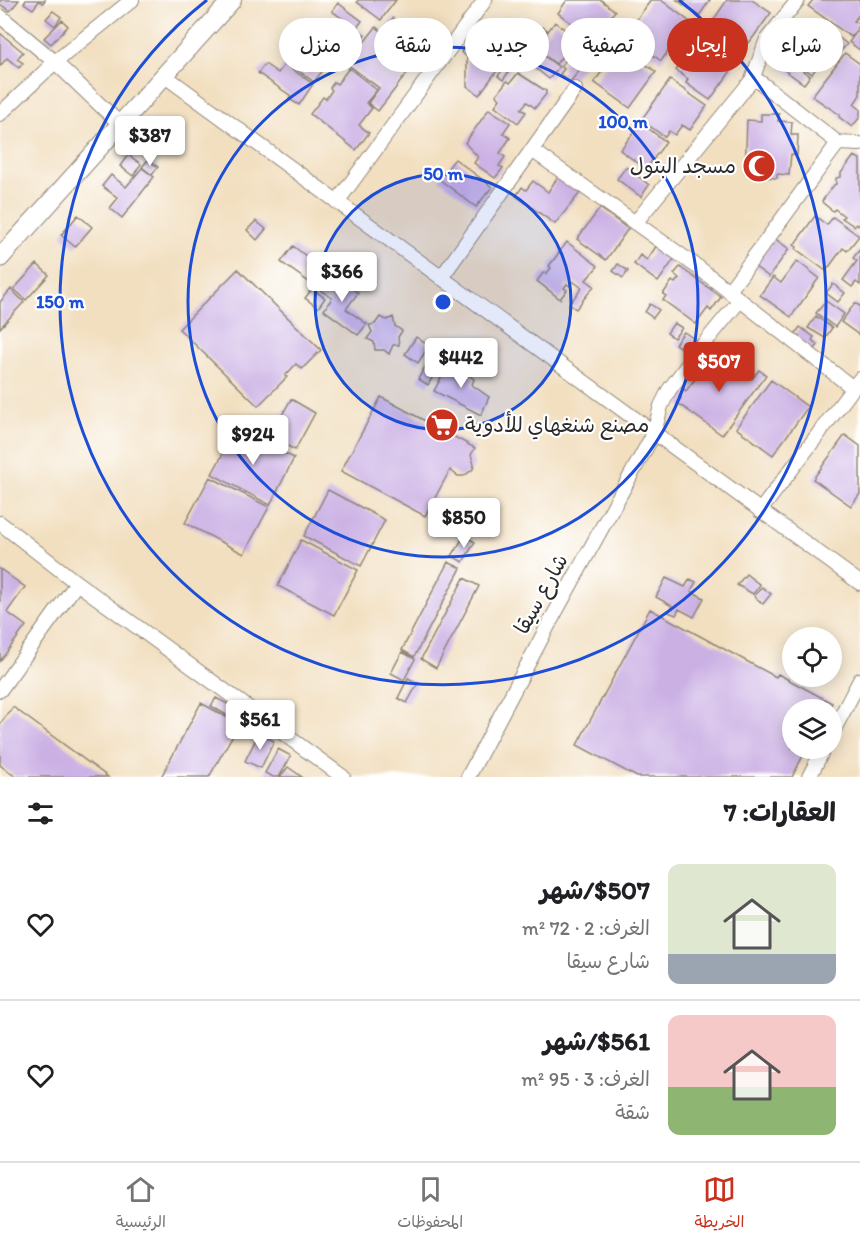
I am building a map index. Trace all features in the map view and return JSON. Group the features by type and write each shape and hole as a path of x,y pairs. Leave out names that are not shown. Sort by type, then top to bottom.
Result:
{"street":[{"path":"0,114 55,62 132,0"},
{"path":"0,258 232,0"},
{"path":"337,202 485,0"},
{"path":"635,222 752,80 766,39 798,0"},
{"path":"0,15 55,62 120,124"},
{"path":"165,76 860,583"},
{"path":"752,80 760,82 838,143 859,142"},
{"path":"441,278 575,88"},
{"path":"729,291 838,143"},
{"path":"532,150 857,384 760,511"},
{"name":"شارع سيقا","path":"468,777 550,621 654,433 661,406 669,390 740,300"},
{"path":"0,523 77,583 343,777"},
{"path":"0,690 77,583"},
{"path":"842,714 860,680"},
{"path":"809,777 818,759"}],"building":[{"path":"0,0 19,0 10,11 0,4"},
{"path":"26,0 45,0 43,3 39,1 33,9 24,3"},
{"path":"358,0 396,0 382,18 378,18 357,2"},
{"path":"567,0 601,0 615,11 610,18 565,18 558,13"},
{"path":"651,0 661,0 685,18 667,18 667,53 661,61 655,56 655,18 638,18"},
{"path":"677,0 710,0 699,16"},
{"path":"727,0 752,0 771,13 767,18 760,18 760,28 749,43 748,18 715,18"},
{"path":"813,0 860,0 860,13 854,21 860,25 851,37 843,31 843,18 825,18 808,6"},
{"path":"338,3 358,18 342,18 332,11"},
{"path":"53,11 61,17 55,26 46,19"},
{"path":"62,20 68,26 51,44 44,38"},
{"path":"555,22 561,27 561,58 556,64 549,59 549,30"},
{"path":"374,30 374,72 408,72 378,111 368,103 379,88 358,72 362,72 362,45"},
{"path":"857,31 860,33 860,50 849,42"},
{"path":"0,33 23,52 17,59 23,63 19,68 7,58 0,66"},
{"path":"845,53 860,64 860,95 854,104 860,109 860,117 852,127 839,117 840,115 812,96 830,72 843,72"},
{"path":"549,60 559,67 549,79 540,72 549,72"},
{"path":"265,64 278,73 296,72 313,84 299,105 289,99 291,96 258,73"},
{"path":"300,72 322,72 314,82"},
{"path":"346,72 354,72 377,90 366,103 372,108 359,125 369,133 356,150 310,114 323,97 326,99 334,82 337,84"},
{"path":"467,72 496,72 479,95 467,86"},
{"path":"501,72 509,72 503,80 498,76"},
{"path":"562,72 578,72 570,82 560,74"},
{"path":"602,72 656,72 630,108 594,82"},
{"path":"679,72 730,72 710,100 686,83 688,79"},
{"path":"787,72 804,72 810,76 804,84"},
{"path":"518,73 546,91 546,94 535,108 527,102 521,109 526,112 518,123 495,106 500,99 496,95 507,81 510,83"},
{"path":"670,80 707,106 690,130 682,125 675,135 669,131 665,137 641,120"},
{"path":"489,109 510,123 503,133 510,138 500,153 505,157 499,166 503,168 495,178 474,163 478,157 465,143"},
{"name":"مسجد البتول","path":"761,114 779,114 778,121 792,122 791,135 798,135 797,155 791,154 789,175 777,174 777,178 759,177 759,173 745,173 747,120 761,121"},
{"path":"641,123 666,142 646,169 620,150"},
{"path":"146,134 161,146 151,158 136,146"},
{"path":"128,155 141,164 133,176 120,166"},
{"path":"854,156 860,159 860,226 856,224 854,226 822,201 836,184 836,178 841,177 841,173"},
{"path":"455,159 492,187 476,207 439,179"},
{"path":"148,160 158,167 152,175 142,167"},
{"path":"626,167 649,185 641,197 617,179"},
{"path":"142,168 154,177 122,218 110,208 118,198 102,186 111,175 126,187"},
{"path":"561,172 584,188 555,224 516,196 522,187 526,190 533,181 548,192"},
{"path":"600,208 628,229 606,260 577,239"},
{"path":"78,215 92,227 75,247 61,235"},
{"path":"815,216 827,225 833,217 859,236 847,251 843,248 826,271 796,249 794,245"},
{"path":"256,221 266,229 257,240 247,230"},
{"path":"774,238 789,249 769,277 754,266"},
{"path":"567,242 598,266 586,280 594,286 576,309 569,304 582,288 573,281 570,286 567,284 564,288 567,290 560,299 537,281 544,272 546,274 551,268 549,266"},
{"path":"659,242 677,255 658,282 634,264 640,255 647,260"},
{"path":"293,246 327,272 316,287 281,262"},
{"path":"860,249 860,285 856,282 852,287 843,280 857,261 853,258"},
{"path":"797,261 819,278 791,317 760,295 773,277 781,283"},
{"path":"37,264 49,275 26,300 14,289"},
{"path":"618,264 628,271 623,278 613,271"},
{"path":"680,267 721,297 711,311 708,308 696,324 663,300 666,296 663,294 672,281 675,283 679,278 674,274"},
{"path":"238,269 321,350 302,369 296,364 285,376 287,377 258,406 179,329"},
{"path":"331,273 358,293 346,309 367,324 358,335 324,310 332,298 319,289"},
{"path":"833,284 845,293 838,302 826,293"},
{"path":"11,289 24,302 0,328 0,302"},
{"path":"312,289 325,298 318,308 305,298"},
{"path":"826,301 844,314 835,327 816,313"},
{"path":"855,303 860,306 859,335 841,322"},
{"path":"650,304 659,310 653,318 645,312"},
{"path":"816,316 832,328 825,338 808,328"},
{"path":"380,317 387,320 393,317 395,326 402,331 398,337 399,345 393,345 389,354 384,350 375,350 374,342 367,339 372,332 369,325 375,324"},
{"path":"674,323 682,328 674,338 667,333"},
{"path":"800,327 814,337 812,340 818,345 812,352 792,338"},
{"path":"684,332 696,340 687,352 675,344"},
{"path":"416,337 429,346 418,363 405,354"},
{"path":"715,352 752,379 759,370 766,375 722,435 678,403 681,398 679,396 684,389 686,391"},
{"path":"450,361 474,379 472,385 489,397 481,415 434,391"},
{"path":"428,362 438,368 428,385 418,379"},
{"path":"771,380 808,407 773,455 736,428"},
{"path":"381,397 475,448 471,455 473,469 464,476 458,476 450,470 425,516 341,471"},
{"path":"291,399 315,413 295,450 270,437"},
{"path":"237,428 294,458 270,505 212,474"},
{"path":"845,435 860,446 860,494 851,506 813,479"},
{"path":"210,477 269,507 244,554 185,523"},
{"path":"328,490 385,520 361,566 304,536"},
{"path":"464,536 475,542 463,562 452,556"},
{"path":"301,540 358,570 334,615 278,586"},
{"path":"448,562 461,568 414,657 402,650"},
{"path":"0,569 25,587 7,612 26,626 0,661"},
{"path":"746,574 760,585 753,594 737,585"},
{"path":"464,578 479,586 436,668 421,659"},
{"path":"666,578 685,587 690,579 696,582 691,591 704,598 694,617 679,609 676,615 668,612 672,606 656,597"},
{"path":"762,587 771,594 763,604 754,596"},
{"path":"650,609 776,677 778,674 782,676 782,687 802,687 825,699 782,699 782,759 801,759 792,777 637,777 577,745"},
{"path":"402,652 415,659 404,680 391,673"},
{"path":"408,678 418,683 407,703 398,698"},
{"path":"216,698 233,707 228,716 211,706"},
{"path":"201,703 239,724 209,777 161,777"},
{"path":"13,707 108,777 16,777 0,765 0,724"},
{"path":"259,733 274,741 261,768 245,761"},
{"path":"278,749 291,756 279,777 273,777 265,773"},
{"path":"288,767 302,777 280,777"}],"place":[{"name":"مسجد البتول","path":"759,166"},
{"name":"مصنع شنغهاي للأدوية","path":"442,425"}]}
